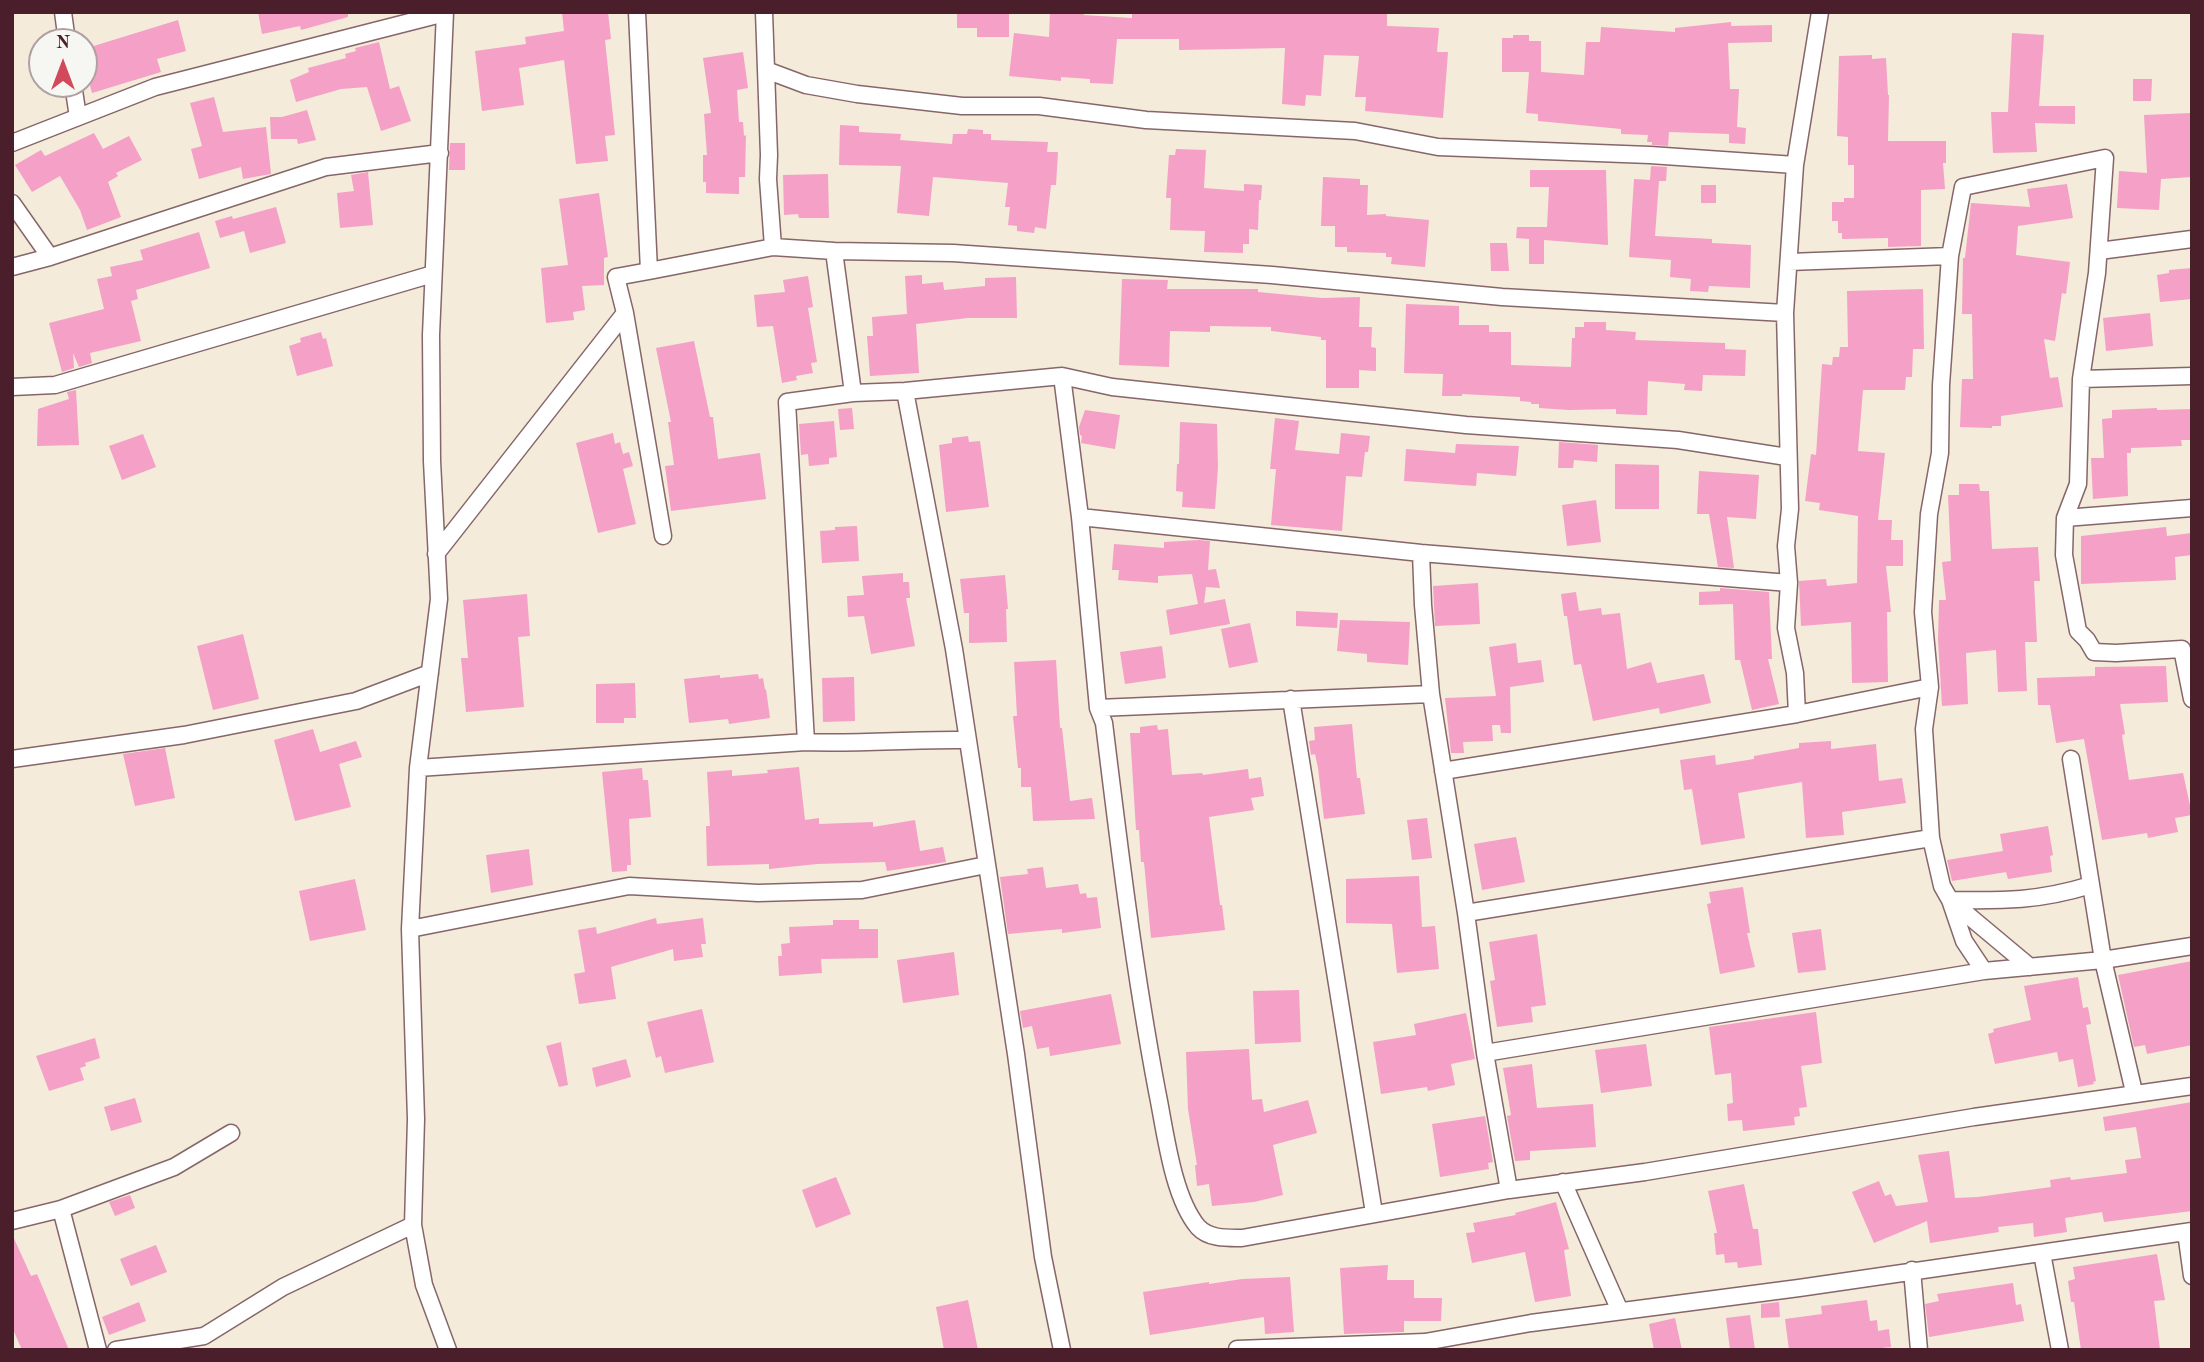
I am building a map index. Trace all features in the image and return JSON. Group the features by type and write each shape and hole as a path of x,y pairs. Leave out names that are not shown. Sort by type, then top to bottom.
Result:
{"street":[{"path":"637,12 649,271"},
{"path":"764,12 768,178 773,247"},
{"path":"1797,714 1795,673 1786,628 1790,509 1785,313 1795,164 1820,13 1810,12"},
{"path":"12,144 155,87 445,13 433,274 432,461 439,599 418,768 410,929 416,1119 413,1225 424,1285 448,1350"},
{"path":"766,70 806,85 857,94 962,106 1040,106 1146,120 1355,131 1438,147 1795,164"},
{"path":"75,98 78,117"},
{"path":"12,267 326,167 440,153"},
{"path":"1984,971 1964,941 1950,900 1942,886 1931,838 1924,729 1930,687 1923,612 1929,514 1940,453 1941,386 1950,256 1963,187 2105,158 2099,251 2081,379 2078,484 2065,518 2064,555 2078,631 2094,652 2187,648 2192,699"},
{"path":"12,203 50,257"},
{"path":"2099,251 2192,239"},
{"path":"663,536 625,313 616,277 773,247 967,254 1272,275 1502,297 1785,313"},
{"path":"834,251 853,393"},
{"path":"1789,261 1950,256"},
{"path":"12,387 55,386 433,274"},
{"path":"436,554 625,313"},
{"path":"806,742 787,402 853,393 905,391 1062,376 1112,387 1466,425 1678,440 1787,457"},
{"path":"1062,376 1080,517 1098,708 1104,723 1140,997 1170,1159 1185,1207 1199,1229 1217,1238 1242,1238 1509,1190 1645,1172 2134,1092 2192,1086"},
{"path":"2081,379 2192,376"},
{"path":"905,391 954,649 1016,1054 1043,1257 1062,1350"},
{"path":"2065,518 2192,508"},
{"path":"1080,517 1422,553 1789,583"},
{"path":"1422,553 1431,694 1485,1053 1509,1190"},
{"path":"12,759 184,735 356,701 430,673"},
{"path":"1443,771 1797,714 1930,687"},
{"path":"1098,708 1431,694"},
{"path":"1291,699 1374,1213"},
{"path":"418,768 806,742 968,740"},
{"path":"2071,759 2103,960 2134,1092"},
{"path":"1466,913 1931,838"},
{"path":"410,929 629,886 758,893 862,890 986,865"},
{"path":"1950,900 2014,901 2061,894 2091,885"},
{"path":"1950,900 2030,967"},
{"path":"1485,1053 1984,971 2103,960 2192,946"},
{"path":"12,1221 61,1209 174,1167 231,1133"},
{"path":"1563,1182 1620,1311"},
{"path":"61,1209 97,1350"},
{"path":"116,1350 204,1336 283,1287 413,1225"},
{"path":"1237,1349 1425,1342 1531,1323 1799,1288 2189,1231 2192,1276"},
{"path":"2042,1253 2060,1350"},
{"path":"1912,1270 1919,1350"}],"building":[{"path":"258,12 348,12 348,17 301,30 300,26 262,34"},
{"path":"562,12 608,12 611,39 605,40 615,135 605,136 608,161 576,164 564,60 519,68 524,105 482,111 475,51 526,44 525,37 564,31"},
{"path":"957,12 1009,12 1009,37 977,37 977,28 957,28"},
{"path":"1050,12 1084,12 1084,15 1132,18 1132,12 1387,13 1387,26 1439,28 1437,52 1448,52 1443,118 1365,111 1366,97 1355,97 1359,56 1324,55 1321,96 1306,95 1305,106 1282,104 1285,48 1179,50 1179,39 1117,39 1113,84 1090,83 1090,79 1061,77 1061,81 1009,76 1014,33 1049,37"},
{"path":"178,20 186,51 157,59 161,72 98,91 98,45"},
{"path":"1731,22 1731,26 1772,25 1772,42 1728,43 1730,89 1739,89 1737,127 1746,128 1745,144 1729,143 1729,134 1669,132 1668,146 1652,145 1652,142 1647,142 1648,135 1621,134 1621,129 1538,121 1538,114 1526,113 1529,72 1502,72 1502,38 1513,38 1513,35 1529,35 1529,41 1541,41 1541,72 1584,75 1586,42 1600,42 1601,27 1675,32 1675,28"},
{"path":"2012,33 2044,35 2039,106 2075,106 2075,124 2035,123 2037,152 1993,153 1991,112 2008,112"},
{"path":"379,42 390,89 399,86 411,121 381,131 367,87 341,89 296,102 290,80 309,72 308,68 346,58 345,54 356,51 355,48"},
{"path":"743,52 748,88 737,90 739,122 743,122 744,136 746,135 745,177 739,177 739,194 706,193 706,182 703,182 703,155 707,155 704,114 711,113 703,58"},
{"path":"1872,55 1872,59 1886,58 1889,95 1888,141 1946,141 1946,163 1943,163 1945,189 1921,190 1921,246 1888,247 1888,238 1842,239 1842,233 1838,233 1838,221 1832,221 1832,202 1844,202 1844,198 1854,198 1854,165 1848,165 1848,137 1837,136 1839,56"},
{"path":"2133,79 2152,79 2151,101 2133,101"},
{"path":"214,97 223,132 266,127 271,174 243,179 241,167 199,179 191,149 202,146 190,103"},
{"path":"307,110 316,140 298,144 297,139 271,139 270,117 282,117"},
{"path":"2192,113 2192,177 2161,179 2159,210 2117,208 2119,171 2147,173 2144,115"},
{"path":"840,125 859,126 859,132 901,134 900,140 952,144 953,134 967,134 968,129 983,130 983,134 991,134 991,140 1048,142 1047,152 1058,152 1056,185 1051,185 1046,229 1035,227 1034,233 1017,231 1017,226 1008,225 1010,207 1005,207 1008,183 933,177 929,216 897,213 901,166 839,165"},
{"path":"94,133 103,149 129,136 142,160 116,173 118,176 108,182 121,217 87,230 80,210 60,176 32,192 15,165 41,150 45,156"},
{"path":"450,143 465,143 465,170 449,170"},
{"path":"1176,149 1206,150 1204,188 1244,191 1244,184 1262,185 1258,230 1249,229 1249,244 1243,244 1243,253 1204,252 1205,231 1170,230 1171,198 1166,198 1169,155 1175,155"},
{"path":"1651,166 1667,167 1666,181 1659,181 1655,236 1712,239 1712,243 1751,245 1750,288 1709,286 1708,292 1690,291 1691,279 1670,277 1671,260 1629,257 1634,179 1650,180"},
{"path":"1530,170 1606,170 1608,245 1544,240 1544,264 1529,264 1529,239 1516,238 1517,227 1547,227 1549,187 1530,187"},
{"path":"368,172 373,225 340,228 337,193 354,191 351,175"},
{"path":"828,174 829,218 784,215 783,175"},
{"path":"1323,177 1360,179 1360,185 1368,185 1367,215 1386,214 1429,220 1425,267 1391,264 1392,257 1386,257 1386,253 1347,252 1347,247 1335,247 1335,226 1321,226"},
{"path":"2067,184 2073,218 2018,226 2016,255 2070,262 2055,341 2044,339 2050,378 2058,377 2063,407 2001,416 2001,426 1992,428 1960,427 1962,379 1973,379 1972,314 1962,314 1963,258 1971,203 2030,207 2027,189"},
{"path":"1701,185 1716,185 1716,203 1701,203"},
{"path":"599,193 608,257 604,258 604,285 582,286 585,310 573,312 574,320 546,323 541,268 568,265 559,199"},
{"path":"276,207 286,243 250,253 244,231 220,238 215,221"},
{"path":"199,232 210,268 136,290 138,299 131,301 141,341 90,353 92,363 79,367 73,353 74,368 62,372 49,323 104,309 97,279 112,276 110,267 143,260 140,250"},
{"path":"1490,243 1507,243 1509,271 1491,271"},
{"path":"2192,268 2192,299 2160,302 2157,275 2169,273 2169,270"},
{"path":"922,275 922,284 943,282 944,290 985,286 985,278 1016,277 1017,318 968,318 916,324 919,373 870,376 867,336 873,336 872,317 907,314 905,276"},
{"path":"808,276 813,307 808,308 817,362 811,363 813,373 796,376 797,380 782,383 773,326 757,327 754,295 785,292 783,280"},
{"path":"1122,279 1168,280 1167,289 1258,289 1258,292 1322,298 1360,297 1359,327 1372,327 1371,347 1376,348 1376,371 1359,370 1359,388 1326,388 1326,340 1321,340 1321,337 1271,331 1271,327 1210,326 1210,332 1170,331 1169,367 1119,365"},
{"path":"1923,289 1924,349 1913,349 1912,377 1906,377 1905,390 1863,390 1858,451 1885,453 1878,520 1892,520 1891,540 1903,540 1903,566 1886,566 1891,612 1887,612 1888,682 1852,683 1851,622 1801,626 1799,581 1826,579 1827,586 1857,583 1858,516 1819,510 1820,503 1805,501 1811,454 1816,455 1822,364 1832,365 1833,357 1839,357 1840,347 1848,347 1847,291"},
{"path":"1406,304 1459,306 1459,325 1489,325 1489,332 1511,332 1511,365 1571,367 1575,327 1584,327 1584,322 1606,322 1606,330 1636,332 1635,340 1725,343 1725,349 1746,350 1745,376 1703,375 1702,391 1684,390 1685,384 1648,381 1647,415 1616,414 1616,409 1539,408 1539,404 1520,401 1520,397 1462,394 1442,396 1443,374 1404,373"},
{"path":"2150,313 2153,346 2106,351 2103,318"},
{"path":"321,332 323,339 326,338 333,366 297,376 289,346 301,342 300,338"},
{"path":"694,341 710,417 713,417 718,459 760,453 766,499 671,511 665,466 674,465 668,422 671,422 656,348"},
{"path":"76,390 79,445 37,446 38,409 69,399 67,392"},
{"path":"852,408 854,429 840,430 838,409"},
{"path":"2192,409 2192,440 2181,440 2182,446 2131,448 2131,453 2127,453 2128,496 2093,499 2091,458 2104,458 2102,419 2112,418 2112,410"},
{"path":"1085,410 1120,415 1115,449 1081,443 1079,427"},
{"path":"1275,418 1299,421 1295,450 1339,454 1341,433 1370,436 1362,477 1346,476 1342,531 1271,525 1276,469 1270,469"},
{"path":"834,421 837,457 829,458 829,464 809,466 808,454 801,455 799,424"},
{"path":"1180,422 1217,424 1215,509 1182,507 1183,492 1176,491"},
{"path":"613,433 615,444 620,442 623,454 629,452 633,466 623,469 636,524 598,533 576,443"},
{"path":"143,434 156,467 122,480 109,446"},
{"path":"968,436 969,442 980,441 989,507 946,512 939,445 952,443 952,438"},
{"path":"1559,442 1598,445 1597,462 1574,460 1573,468 1558,468"},
{"path":"1456,444 1519,446 1516,476 1477,473 1476,486 1404,481 1406,449 1455,453"},
{"path":"1615,464 1659,465 1659,509 1615,509"},
{"path":"1699,471 1759,475 1756,519 1727,517 1734,568 1718,567 1709,514 1697,514"},
{"path":"1959,484 1979,484 1980,491 1989,491 1992,549 2038,547 2040,581 2034,581 2037,642 2025,642 2027,691 1998,692 1996,650 1966,653 1968,704 1942,706 1938,640 1939,600 1946,600 1942,562 1951,561 1948,495 1959,495"},
{"path":"1596,500 1601,542 1567,546 1562,505"},
{"path":"857,526 859,561 822,563 820,531"},
{"path":"2166,527 2167,536 2192,533 2192,555 2175,557 2176,580 2081,584 2081,536"},
{"path":"1210,541 1208,570 1216,569 1220,588 1206,587 1204,603 1225,599 1230,624 1170,635 1166,610 1198,604 1192,574 1158,576 1158,583 1118,580 1119,570 1112,570 1114,544 1164,548 1164,542"},
{"path":"903,573 903,582 909,582 910,598 906,598 915,646 871,654 864,616 848,617 847,596 864,595 862,576"},
{"path":"1005,575 1007,642 969,643 969,613 964,613 960,579"},
{"path":"1478,583 1480,624 1435,626 1433,586"},
{"path":"1720,588 1769,592 1772,659 1768,659 1779,704 1752,710 1740,660 1735,660 1733,604 1699,605 1699,592 1720,591"},
{"path":"1576,592 1579,611 1601,608 1602,615 1620,613 1627,669 1651,662 1657,683 1704,674 1711,703 1660,714 1659,708 1593,721 1581,664 1574,665 1561,594"},
{"path":"527,594 530,636 518,637 524,707 466,712 461,658 468,658 463,600"},
{"path":"1296,611 1338,613 1337,628 1296,626"},
{"path":"1340,620 1410,622 1408,665 1367,662 1367,654 1337,651"},
{"path":"1250,623 1258,662 1229,668 1221,629"},
{"path":"243,634 259,699 213,710 197,646"},
{"path":"1516,643 1518,663 1541,660 1544,682 1510,687 1511,733 1501,733 1500,725 1492,725 1493,741 1463,742 1464,753 1451,753 1445,698 1496,696 1489,647"},
{"path":"1162,646 1166,678 1125,684 1120,652"},
{"path":"1056,660 1060,728 1070,801 1092,798 1095,819 1033,821 1031,787 1021,787 1021,768 1018,768 1013,716 1017,716 1014,662"},
{"path":"2166,666 2168,702 2120,704 2129,780 2183,773 2192,815 2175,818 2178,832 2148,838 2147,833 2102,840 2084,739 2056,743 2050,705 2038,705 2037,678 2095,676 2095,667"},
{"path":"758,674 759,679 763,678 766,689 770,718 729,724 728,719 689,723 684,679"},
{"path":"854,677 855,721 823,722 822,678"},
{"path":"635,683 636,718 624,718 624,723 596,723 596,684"},
{"path":"1352,724 1357,778 1360,778 1365,814 1324,819 1318,768 1315,754 1311,755 1309,741 1315,740 1314,727"},
{"path":"1157,725 1158,730 1168,729 1172,775 1203,775 1248,769 1249,779 1261,777 1264,796 1251,798 1254,810 1209,817 1225,930 1151,938 1144,862 1141,862 1139,830 1136,830 1130,733 1140,733 1140,727"},
{"path":"313,729 320,752 356,741 362,757 339,764 351,807 295,821 274,740"},
{"path":"1831,741 1831,749 1876,744 1879,781 1902,778 1906,803 1842,812 1844,835 1806,838 1802,782 1738,793 1745,838 1701,845 1692,789 1684,790 1680,760 1715,755 1716,765 1799,748 1799,743"},
{"path":"165,748 175,798 135,806 123,754"},
{"path":"799,767 805,820 819,818 819,824 873,822 873,827 915,820 920,851 943,847 946,862 887,871 885,862 769,869 769,864 707,866 706,826 710,826 707,772 732,770 732,776"},
{"path":"642,768 643,780 648,780 651,817 629,819 631,865 627,865 627,871 612,872 602,772"},
{"path":"1427,818 1432,858 1412,860 1407,820"},
{"path":"2048,826 2053,855 2050,856 2052,872 2008,879 2006,872 1952,881 1947,860 2003,851 2000,834"},
{"path":"1516,837 1525,882 1482,890 1474,844"},
{"path":"529,849 533,885 491,893 486,855"},
{"path":"1043,867 1046,888 1078,884 1080,894 1086,893 1087,898 1097,897 1101,928 1062,933 1062,929 1008,934 1000,877 1028,874 1027,869"},
{"path":"1419,876 1422,927 1435,926 1439,969 1397,973 1392,924 1346,923 1346,879"},
{"path":"355,879 366,930 310,941 299,891"},
{"path":"1743,887 1750,933 1747,933 1755,967 1720,974 1707,904 1711,903 1709,892"},
{"path":"656,918 657,924 703,918 706,944 701,944 703,957 674,961 673,949 611,967 616,999 579,1004 574,974 585,972 578,930 596,927 597,934"},
{"path":"833,920 859,920 859,929 878,929 878,958 821,959 822,973 779,976 778,956 782,956 781,944 790,943 789,927 833,925"},
{"path":"1821,929 1826,970 1798,973 1792,933"},
{"path":"1537,934 1546,1005 1531,1007 1533,1022 1497,1027 1490,981 1495,980 1489,942"},
{"path":"954,952 959,995 903,1003 897,960"},
{"path":"2192,961 2192,1045 2147,1054 2145,1045 2134,1047 2118,975"},
{"path":"2078,977 2083,1008 2088,1007 2091,1024 2086,1025 2096,1081 2094,1084 2078,1087 2073,1059 2059,1062 2057,1052 1995,1064 1988,1034 1994,1032 1993,1029 2031,1020 2024,986"},
{"path":"1299,990 1301,1042 1255,1044 1253,991"},
{"path":"1111,994 1121,1044 1050,1056 1049,1047 1037,1049 1032,1026 1023,1028 1020,1011"},
{"path":"702,1009 714,1062 665,1073 661,1056 656,1058 647,1022"},
{"path":"1816,1012 1822,1063 1801,1066 1807,1107 1799,1108 1800,1116 1794,1117 1795,1125 1743,1131 1742,1120 1728,1121 1727,1104 1733,1103 1731,1073 1715,1075 1709,1027"},
{"path":"1466,1013 1475,1059 1451,1064 1455,1085 1428,1091 1427,1087 1381,1094 1373,1042 1416,1035 1414,1024"},
{"path":"95,1038 100,1058 85,1063 86,1066 80,1068 84,1080 49,1091 36,1056"},
{"path":"561,1042 568,1085 559,1087 546,1046"},
{"path":"1646,1044 1652,1086 1601,1093 1595,1050"},
{"path":"1249,1049 1252,1100 1262,1099 1264,1112 1308,1100 1317,1133 1273,1145 1283,1195 1254,1202 1212,1206 1209,1184 1197,1186 1197,1165 1188,1109 1186,1052"},
{"path":"626,1059 631,1077 596,1087 592,1068"},
{"path":"1532,1064 1537,1108 1593,1104 1596,1147 1530,1151 1530,1160 1515,1161 1507,1116 1511,1115 1503,1068"},
{"path":"135,1098 142,1122 111,1131 104,1107"},
{"path":"2192,1102 2192,1211 2104,1222 2102,1212 2065,1218 2067,1232 2034,1237 2033,1223 1998,1227 1999,1232 1930,1243 1927,1221 1874,1243 1852,1192 1879,1181 1885,1196 1891,1194 1896,1206 1928,1202 1918,1155 1949,1151 1955,1198 2051,1187 2050,1180 2070,1177 2071,1180 2127,1173 2125,1160 2141,1158 2136,1127 2105,1131 2103,1117"},
{"path":"1485,1116 1493,1162 1488,1163 1489,1169 1440,1177 1432,1124"},
{"path":"836,1177 851,1214 816,1228 802,1190"},
{"path":"1744,1184 1753,1229 1758,1229 1762,1265 1738,1268 1737,1262 1725,1263 1724,1254 1716,1255 1714,1233 1717,1233 1708,1191"},
{"path":"130,1195 135,1208 115,1216 109,1202"},
{"path":"1556,1202 1569,1249 1564,1250 1571,1296 1535,1302 1525,1252 1472,1263 1466,1233 1475,1232 1473,1223 1516,1215 1515,1213"},
{"path":"12,1234 31,1276 37,1274 69,1350 22,1350 12,1327"},
{"path":"156,1245 167,1272 131,1286 120,1259"},
{"path":"2157,1254 2165,1300 2154,1301 2160,1350 2081,1350 2068,1281 2075,1279 2073,1267"},
{"path":"1388,1265 1387,1280 1414,1280 1414,1298 1442,1298 1441,1321 1404,1321 1404,1332 1344,1334 1340,1268"},
{"path":"1290,1277 1294,1332 1265,1334 1264,1317 1150,1335 1143,1292 1209,1282"},
{"path":"2013,1283 2016,1305 2021,1304 2024,1321 1929,1337 1925,1304 1939,1301 1937,1294"},
{"path":"968,1300 978,1350 944,1350 936,1307"},
{"path":"1867,1300 1870,1321 1877,1320 1878,1331 1889,1329 1891,1347 1864,1350 1789,1350 1785,1319 1822,1314 1821,1306"},
{"path":"139,1302 146,1321 109,1335 102,1317"},
{"path":"1779,1302 1780,1317 1761,1318 1761,1304"},
{"path":"1750,1315 1755,1350 1730,1350 1726,1318"},
{"path":"1675,1318 1682,1350 1654,1350 1649,1324"}]}
